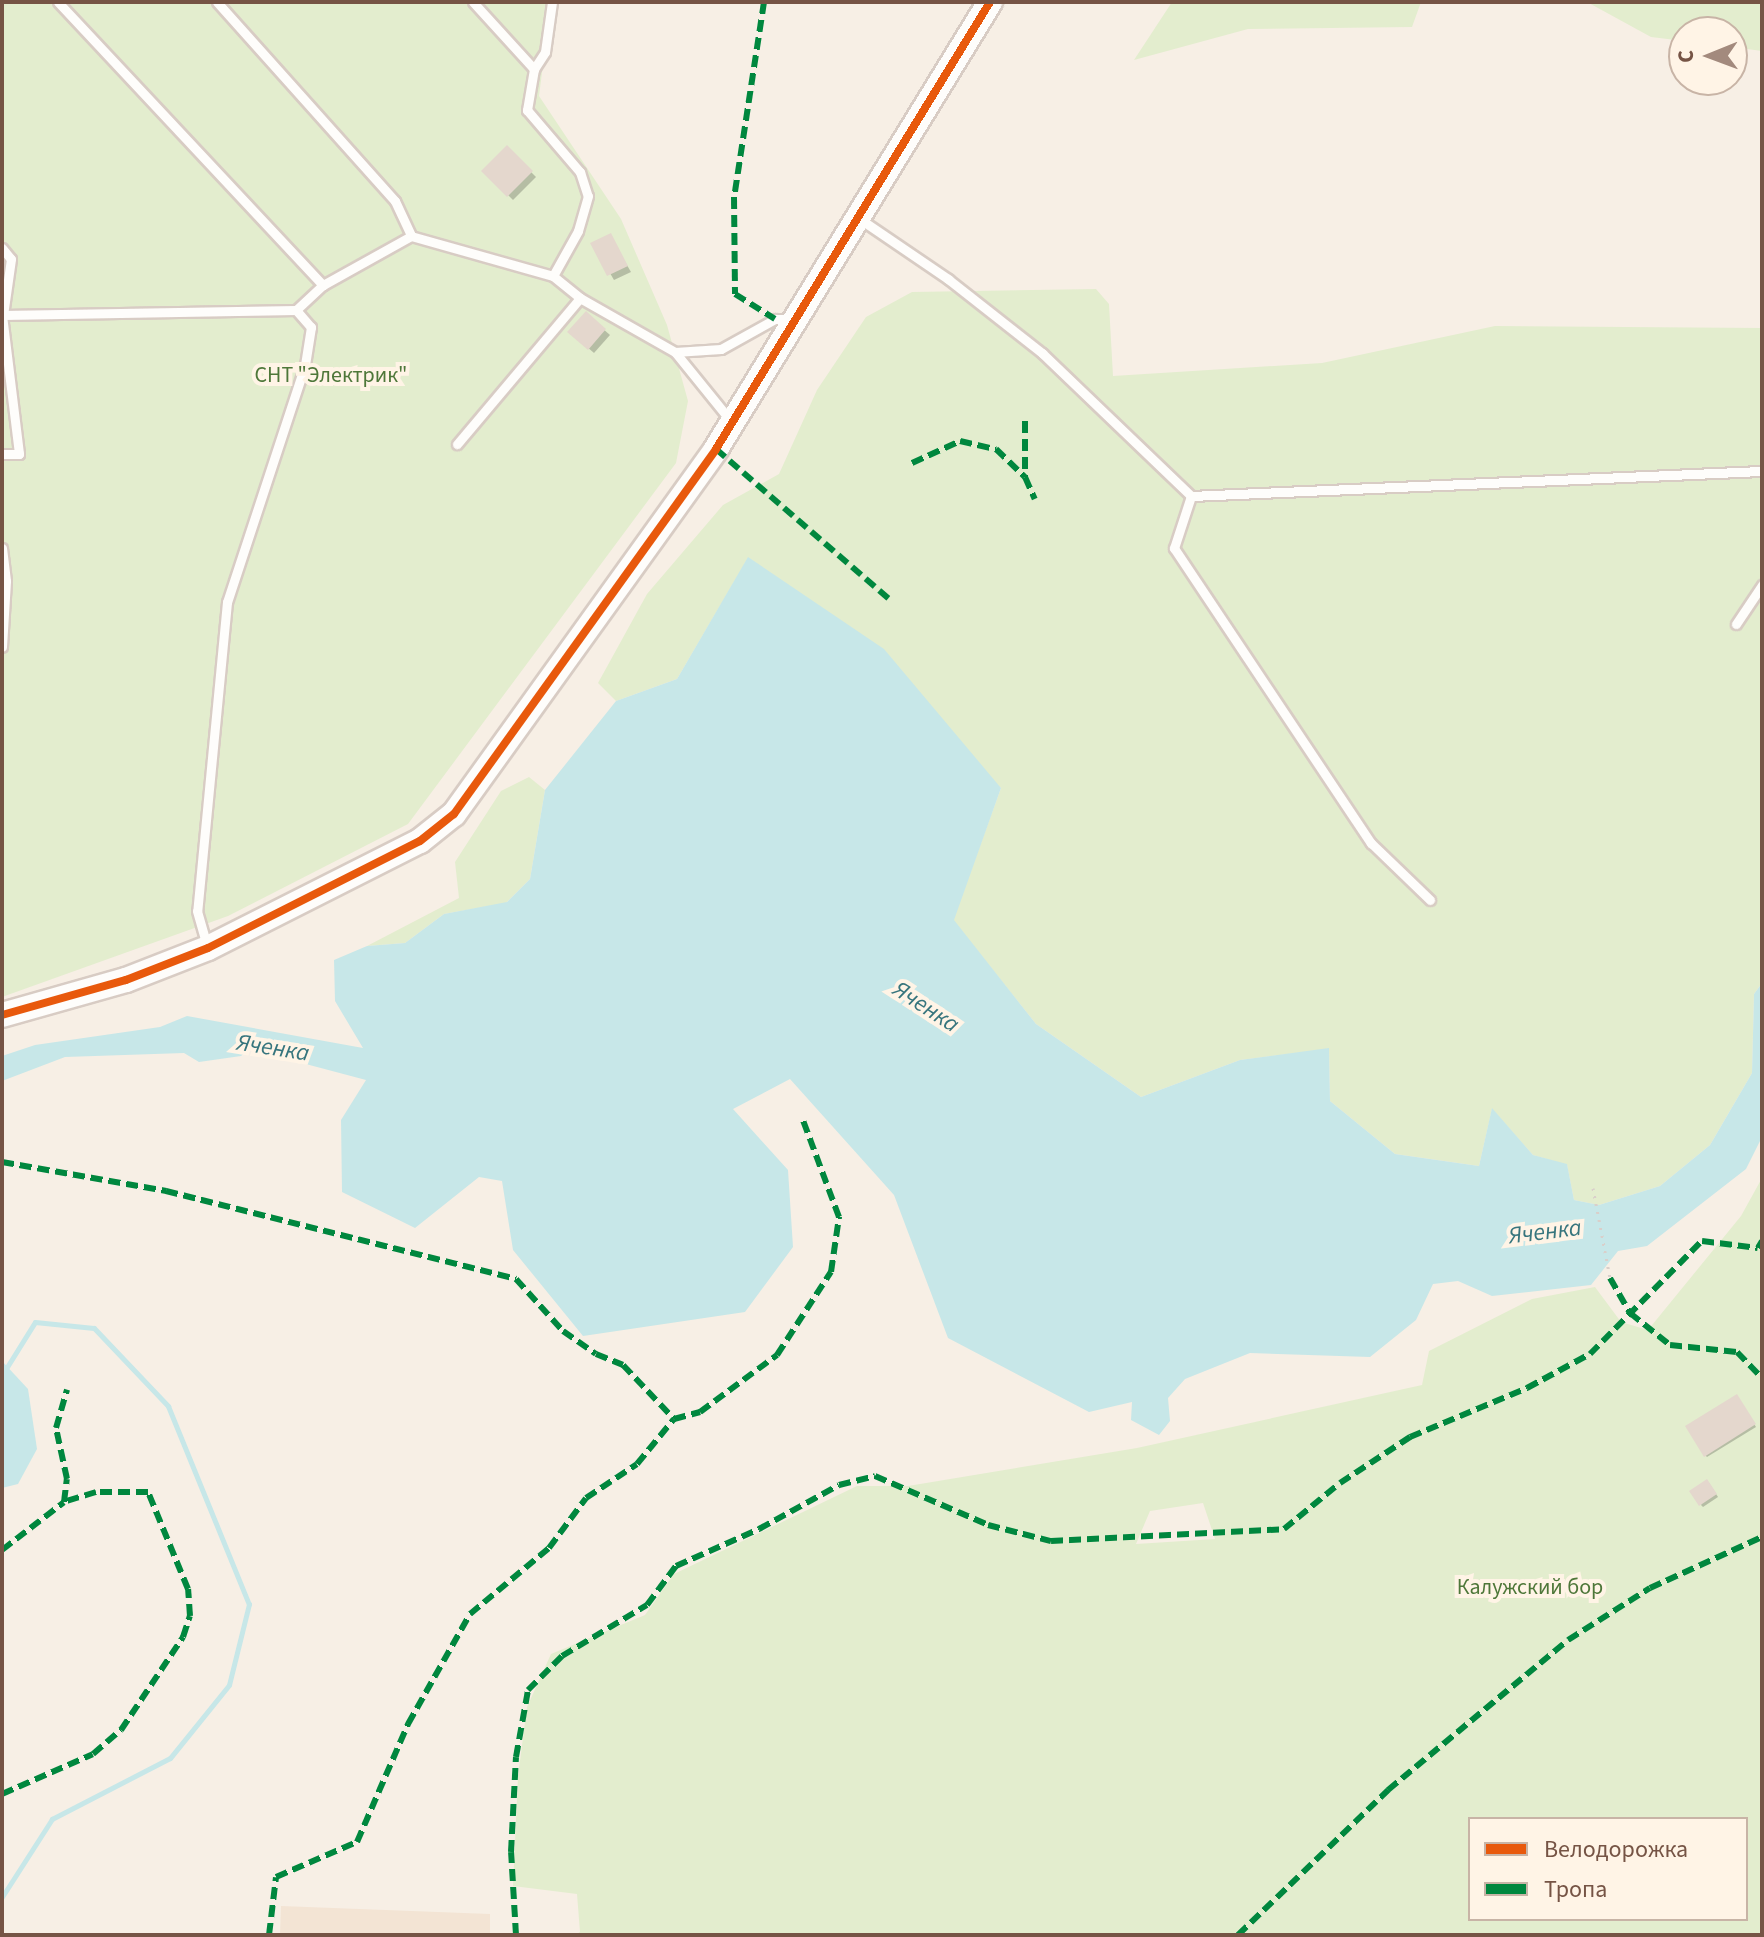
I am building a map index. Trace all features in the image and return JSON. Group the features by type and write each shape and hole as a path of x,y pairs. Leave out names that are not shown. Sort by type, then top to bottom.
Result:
{"street":[{"path":"2,1015 126,980 208,948 420,841 454,814 733,423 990,2"}],"lane":[{"path":"58,2 323,285"},
{"path":"217,2 395,201 411,236"},
{"path":"473,2 534,69"},
{"path":"552,2 545,52 534,69 527,110 580,172 588,196 578,231 553,276"},
{"path":"860,219 948,279 1042,353 1191,496 1762,471"},
{"path":"2,315 296,310 323,285 411,236 553,276 580,298 675,352 733,423"},
{"path":"2,248 11,259 2,315 19,454 2,454"},
{"path":"457,444 580,298"},
{"path":"208,948 197,911 227,602 305,365 311,327 296,310"},
{"path":"675,352 721,349 775,319 798,320"},
{"path":"1191,496 1174,548 1371,843 1430,900"},
{"path":"2,548 6,581 2,647"},
{"path":"1736,624 1762,585"}],"path":[{"path":"1593,1188 1610,1278"}],"shaded area":[{"path":"281,1906 490,1914 490,1935 280,1935"}],"green space":[{"name":"СНТ \"Электрик\"","path":"2,2 551,2 539,96 621,219 667,325 688,401 676,463 408,824 228,916 2,997"},
{"path":"1172,2 1421,2 1412,27 1248,29 1134,60"},
{"path":"1587,2 1762,2 1762,51 1748,49 1748,16 1668,16 1668,39 1651,37"},
{"path":"1096,289 1109,304 1113,376 1322,363 1495,326 1762,328 1762,983 1754,994 1752,1073 1710,1145 1660,1186 1599,1205 1574,1200 1567,1165 1533,1155 1492,1109 1479,1166 1395,1154 1330,1101 1329,1049 1240,1060 1141,1097 1036,1024 953,920 1001,788 748,558 677,679 616,701 598,683 647,594 723,505 779,474 817,390 866,317 912,292"},
{"path":"529,777 545,790 530,879 506,903 444,914 405,943 367,946 459,898 455,862 501,791"},
{"name":"Калужский бор","path":"1762,1178 1762,1935 575,1935 580,1932 577,1894 513,1886 518,1776 527,1707 551,1654 645,1615 674,1574 857,1486 908,1486 1137,1448 1422,1385 1429,1351 1532,1299 1595,1287 1621,1322 1648,1330 1741,1216","holes":["1203,1503 1215,1539 1136,1544 1150,1511"]}],"water":[{"name":"Яченка","path":"748,557 884,649 1001,788 954,920 1036,1024 1141,1097 1240,1060 1329,1048 1330,1101 1395,1154 1479,1166 1492,1108 1533,1155 1567,1164 1574,1200 1599,1205 1660,1186 1710,1145 1752,1073 1754,994 1762,983 1762,1137 1746,1169 1647,1246 1618,1251 1591,1285 1492,1296 1458,1281 1433,1284 1416,1320 1370,1357 1250,1353 1185,1379 1168,1398 1170,1421 1159,1435 1131,1420 1132,1402 1089,1412 948,1338 894,1195 790,1079 733,1109 788,1170 793,1247 745,1312 583,1336 513,1250 502,1181 479,1177 415,1228 342,1192 341,1120 366,1080 249,1049 241,1056 199,1062 184,1053 65,1057 2,1081 2,1056 35,1045 160,1027 187,1016 363,1048 335,1001 334,960 367,946 405,943 444,914 507,902 530,879 545,790 616,701 677,679"},
{"path":"2,1361 28,1389 37,1449 18,1484 2,1488"}],"building":[{"path":"507,145 533,171 507,197 481,171"},
{"path":"611,233 628,266 607,276 590,243"},
{"path":"586,311 606,329 588,350 567,332"},
{"path":"1737,1394 1756,1424 1704,1457 1685,1426"},
{"path":"1707,1479 1717,1494 1699,1506 1689,1491"}],"waterway":[{"path":"2,1375 35,1322 94,1328 168,1406 249,1604 229,1685 170,1758 52,1819 2,1897"}],"marked path":[{"path":"764,2 734,197 735,294 775,319"},
{"path":"1025,421 1025,477 1035,499"},
{"path":"912,463 960,441 996,449 1025,477"},
{"path":"716,449 889,599"},
{"path":"269,1935 276,1877 357,1842 408,1724 470,1614 549,1548 586,1498 637,1464 674,1419 700,1412 777,1355 831,1272 839,1217 803,1120"},
{"path":"2,1162 166,1191 516,1279 563,1331 596,1354 623,1365 674,1419"},
{"path":"516,1935 511,1852 516,1757 528,1690 562,1656 647,1605 676,1566 759,1529 839,1485 875,1476 988,1525 1051,1541 1284,1529 1340,1483 1410,1437 1527,1388 1590,1354 1702,1241 1758,1248 1762,1241"},
{"path":"1610,1278 1630,1313 1670,1345 1737,1352 1762,1378"},
{"path":"2,1550 64,1502 67,1479 56,1428 67,1390"},
{"path":"2,1794 93,1754 121,1730 183,1637 190,1616 188,1589 148,1492 96,1492 64,1502"},
{"path":"1238,1935 1388,1790 1568,1640 1650,1588 1762,1537"}],"cycle path":[{"path":"2,1015 126,980 208,948 420,841 454,814 716,449 990,2"}]}
